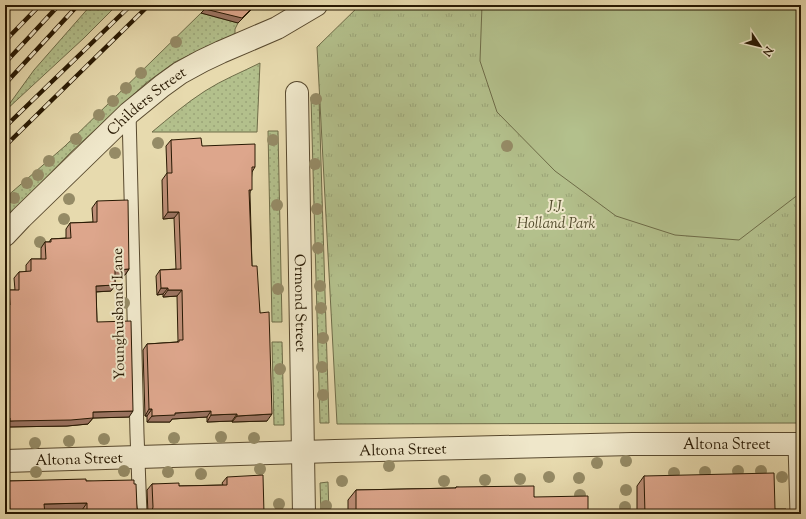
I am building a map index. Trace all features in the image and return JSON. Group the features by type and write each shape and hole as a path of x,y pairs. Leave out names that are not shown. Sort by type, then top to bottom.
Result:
{"street":[{"name":"Childers Street","path":"5,235 129,113 162,86 180,73 221,52 277,28 316,5"},
{"name":"Ormond Street","path":"297,93 304,514"},
{"name":"Altona Street","path":"5,461 632,444 798,444"}],"lane":[{"name":"Younghusband Lane","path":"129,113 140,514"},
{"path":"797,514 798,444"}],"green space":[{"path":"91,5 117,5 84,38 5,111 34,70"},
{"name":"J.J. Holland Park","path":"360,5 801,5 801,423 337,424 317,47"},
{"path":"482,5 801,5 801,191 739,240 675,235 616,216 555,171 497,112 480,61"},
{"path":"201,13 238,23 235,29 235,35 175,62 146,83 71,152 5,220 5,198 65,146"},
{"path":"260,63 257,132 152,132 205,91"},
{"path":"311,97 319,97 329,423 320,423"},
{"path":"268,131 278,131 282,322 272,322"},
{"path":"272,342 282,342 284,425 274,425"},
{"path":"328,482 329,514 321,514 320,483"}],"building":[{"path":"208,5 255,5 242,18 205,9"},
{"path":"201,138 202,146 255,144 255,167 252,167 252,190 249,190 252,266 257,266 260,313 269,312 272,414 237,416 237,414 211,415 211,411 152,416 152,409 149,409 147,344 179,342 179,340 183,340 182,290 168,290 168,288 161,288 160,270 181,269 179,212 168,212 167,173 172,173 171,140"},
{"path":"128,200 129,269 115,270 115,285 96,286 97,322 131,321 133,411 93,412 93,418 71,420 10,421 10,418 7,418 5,360 9,359 6,305 10,305 9,290 19,290 19,272 31,271 31,259 46,259 45,242 51,242 51,239 71,238 70,223 97,222 97,201"},
{"path":"774,473 775,509 786,509 786,514 645,514 644,476"},
{"path":"263,475 264,514 149,514 153,507 152,484 179,483 179,486 227,485 227,477"},
{"path":"86,479 86,481 134,480 134,484 136,484 137,508 140,514 87,514 87,503 44,504 45,514 10,514 9,481"},
{"path":"534,486 534,497 588,496 588,514 356,514 356,490"}],"railway":[{"path":"5,41 40,5"},
{"path":"5,63 59,5"},
{"path":"5,84 78,5"},
{"path":"5,127 131,5"},
{"path":"5,146 149,5"}]}
